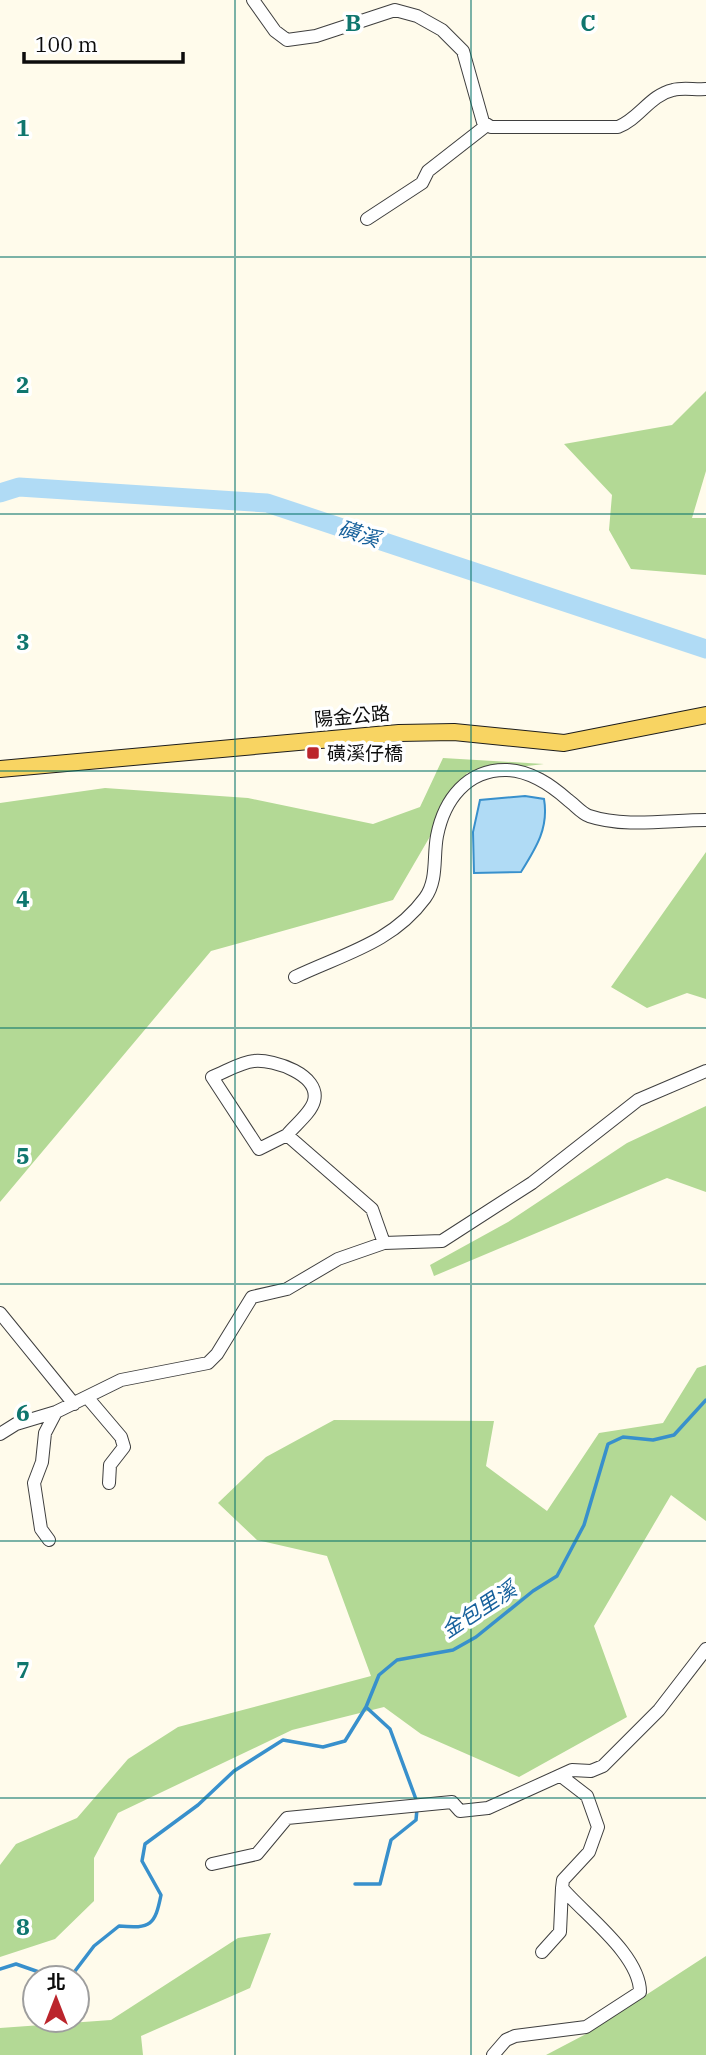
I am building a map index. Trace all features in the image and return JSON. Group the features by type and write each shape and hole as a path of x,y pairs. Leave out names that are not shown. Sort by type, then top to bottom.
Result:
{"main road":[{"name":"陽金公路","path":"0,769 399,733 454,732 564,743 706,715"}],"street":[{"path":"253,0 275,31 287,40 316,36 395,10 417,16 442,30 463,51 483,122 487,125"},
{"path":"367,219 422,183 428,170 487,125 618,127 628,123 652,100 670,90 706,89"},
{"path":"295,977 385,938 404,921 426,897 434,878 437,834 452,797 464,782 483,773 506,770 526,773 540,779 586,815 612,821 706,820"},
{"path":"254,1061 293,1069 312,1082 316,1092 314,1104 287,1135 259,1149 212,1077 254,1061"},
{"path":"0,1434 24,1421 74,1404 121,1380 208,1363 217,1354 252,1297 287,1289 338,1259 384,1243 442,1241 532,1183 638,1100 706,1071"},
{"path":"287,1135 372,1209 384,1243"},
{"path":"0,1312 74,1404"},
{"path":"87,1397 121,1437 124,1447 110,1465 109,1483"},
{"path":"48,1540 41,1529 34,1483 43,1462 45,1433 56,1412"},
{"path":"212,1864 257,1854 287,1818 409,1809 452,1802 460,1811 472,1812 518,1797 572,1770 591,1770 615,1756 659,1710 706,1649"},
{"path":"542,1952 561,1932 563,1880 589,1852 598,1827 587,1796 561,1776"},
{"path":"493,2055 506,2040 515,2036 586,2028 640,1992 638,1974 625,1953 562,1888"}],"green space":[{"path":"706,391 706,471 692,518 706,518 706,575 631,569 609,530 612,495 564,444 672,425"},
{"path":"443,758 544,764 467,773 393,900 211,951 0,1202 0,803 105,788 248,798 373,824 420,807"},
{"path":"706,852 706,999 687,993 647,1008 611,987"},
{"path":"706,1106 706,1192 667,1178 434,1276 430,1265 508,1222 627,1143"},
{"path":"706,1365 706,1521 671,1495 594,1626 627,1717 519,1777 421,1734 384,1707 292,1730 118,1813 94,1858 94,1901 55,1939 0,1957 0,1865 16,1844 77,1818 128,1759 178,1727 371,1676 327,1556 257,1540 218,1503 266,1457 334,1420 494,1421 486,1466 547,1511 599,1433 663,1423 697,1368"},
{"path":"271,1933 250,1988 141,2036 143,2055 0,2055 0,2028 21,2026 21,2034 91,2034 91,2021 111,2020 238,1938"},
{"path":"706,1956 706,2055 546,2055 586,2034"}],"water":[{"path":"525,796 544,799 545,819 536,846 521,872 474,873 473,832 480,800"}],"waterway":[{"name":"磺溪","path":"0,493 19,487 267,503 706,649"},
{"name":"金包里溪","path":"80,1964 94,1946 119,1926 138,1927 154,1919 161,1895 142,1861 145,1844 198,1805 234,1771 283,1740 323,1747 345,1741 366,1707 379,1675 397,1660 453,1650 476,1637 533,1591 557,1576 584,1525 608,1444 623,1437 653,1440 674,1435 706,1400"},
{"path":"366,1707 390,1729 417,1802"},
{"path":"355,1884 380,1884 391,1840 416,1820 417,1809"},
{"name":"金包里溪","path":"0,1969 16,1964 21,1966"}],"place":[{"name":"磺溪仔橋","path":"313,753"}]}
